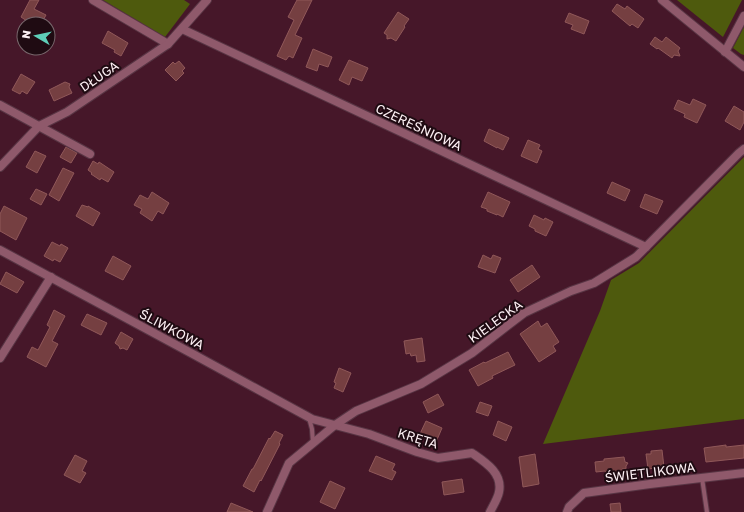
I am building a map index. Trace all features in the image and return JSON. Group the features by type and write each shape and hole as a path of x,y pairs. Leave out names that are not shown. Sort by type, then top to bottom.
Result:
{"street":[{"path":"93,0 168,44"},
{"name":"DŁUGA","path":"0,167 39,126 67,112 168,44 207,0"},
{"path":"662,0 744,67"},
{"path":"725,52 744,16"},
{"name":"CZEREŚNIOWA","path":"182,29 646,246"},
{"path":"0,105 90,154"},
{"name":"KIELECKA","path":"267,512 289,464 335,425 356,411 421,384 472,352 524,313 571,291 594,283 636,257 744,149"},
{"name":"ŚLIWKOWA","path":"0,250 312,420 335,425"},
{"path":"0,358 50,277"},
{"name":"KRĘTA","path":"335,425 369,434 417,452 438,458 472,453 488,464 499,478 499,492 490,512"},
{"name":"ŚWIETLIKOWA","path":"567,512 569,507 584,493 744,473"}],"lane":[{"path":"308,417 312,429 313,444"},
{"path":"702,478 706,512"}],"green space":[{"path":"103,0 184,0 190,4 165,37"},
{"path":"677,0 742,0 723,37"},
{"path":"744,27 744,55 733,48"},
{"path":"744,157 744,419 543,444 600,311 611,280 639,263"}],"building":[{"path":"30,0 39,0 34,9 46,15 45,16 22,16"},
{"path":"297,0 312,0 295,35 302,38 293,58 289,56 286,60 277,56 294,20 288,17"},
{"path":"617,4 625,9 627,6 644,19 638,28 632,24 630,26 612,11"},
{"path":"398,12 409,19 396,41 391,38 387,39 387,35 384,33"},
{"path":"569,13 589,21 584,34 571,29 573,25 565,22"},
{"path":"108,31 128,43 121,56 114,52 115,50 102,43"},
{"path":"655,37 662,42 666,37 680,48 678,51 680,56 674,55 672,58 650,44"},
{"path":"313,49 332,57 328,67 319,64 317,71 306,67"},
{"path":"349,60 368,68 362,81 352,77 349,85 339,80"},
{"path":"179,61 185,68 182,71 184,73 176,81 165,70 173,62 175,64"},
{"path":"21,74 35,82 27,94 22,91 20,94 12,90"},
{"path":"65,82 70,84 69,87 72,93 54,101 49,90"},
{"path":"693,99 706,105 697,123 684,117 685,114 674,109 678,100 690,105"},
{"path":"734,106 744,112 744,122 740,130 725,121"},
{"path":"489,129 509,138 503,150 484,141"},
{"path":"528,140 540,145 538,149 542,151 537,163 521,156"},
{"path":"66,147 77,153 71,163 60,157"},
{"path":"35,151 46,156 37,173 26,167"},
{"path":"93,161 98,164 99,162 114,172 108,182 101,178 100,180 88,170"},
{"path":"63,168 74,173 59,201 49,195"},
{"path":"612,182 630,190 625,201 607,193"},
{"path":"36,189 47,194 41,205 30,199"},
{"path":"152,192 169,203 163,214 158,211 152,221 140,213 142,209 134,205 140,195 148,199"},
{"path":"488,192 510,202 503,217 481,207"},
{"path":"645,194 663,201 657,214 640,207"},
{"path":"82,205 88,206 100,213 93,226 76,216"},
{"path":"4,206 27,218 16,240 0,231 0,214"},
{"path":"534,215 544,220 545,218 553,222 546,236 535,231 535,229 529,226"},
{"path":"52,242 60,246 61,244 68,248 60,262 54,259 53,261 44,256"},
{"path":"483,255 491,259 493,255 501,258 495,273 478,267"},
{"path":"113,256 131,266 123,280 105,271"},
{"path":"532,265 540,277 518,292 510,280"},
{"path":"6,272 24,282 17,293 0,284"},
{"path":"54,310 65,316 52,341 58,344 46,367 27,357 32,347 38,350 50,327 47,325"},
{"path":"87,314 107,323 101,335 81,325"},
{"path":"538,321 541,327 547,323 559,342 553,346 556,351 539,362 520,334"},
{"path":"121,332 133,339 127,350 123,348 120,349 115,343"},
{"path":"422,338 425,361 417,362 416,355 411,356 410,353 406,354 404,341"},
{"path":"508,352 515,365 492,376 493,378 478,386 469,370"},
{"path":"339,368 351,373 343,392 334,388 336,383 334,382"},
{"path":"438,394 444,405 428,413 423,402"},
{"path":"480,402 492,406 488,416 476,412"},
{"path":"426,421 442,428 436,442 419,436"},
{"path":"498,421 512,427 506,441 493,435"},
{"path":"275,431 283,435 279,443 280,444 254,492 243,486 269,438 270,439"},
{"path":"726,445 726,447 744,445 744,458 706,462 704,448"},
{"path":"662,450 664,467 648,469 646,454 651,454 651,451"},
{"path":"535,454 539,484 523,487 519,457"},
{"path":"75,455 87,461 82,471 86,473 80,483 64,475"},
{"path":"376,456 395,464 392,470 396,472 392,480 369,471"},
{"path":"624,457 625,462 628,463 626,469 606,473 605,471 596,472 595,462 604,461 604,459"},
{"path":"462,479 464,492 444,495 442,482"},
{"path":"330,481 345,488 335,509 320,502"},
{"path":"231,503 253,512 227,512"},
{"path":"620,503 621,512 611,512 610,504"}]}
